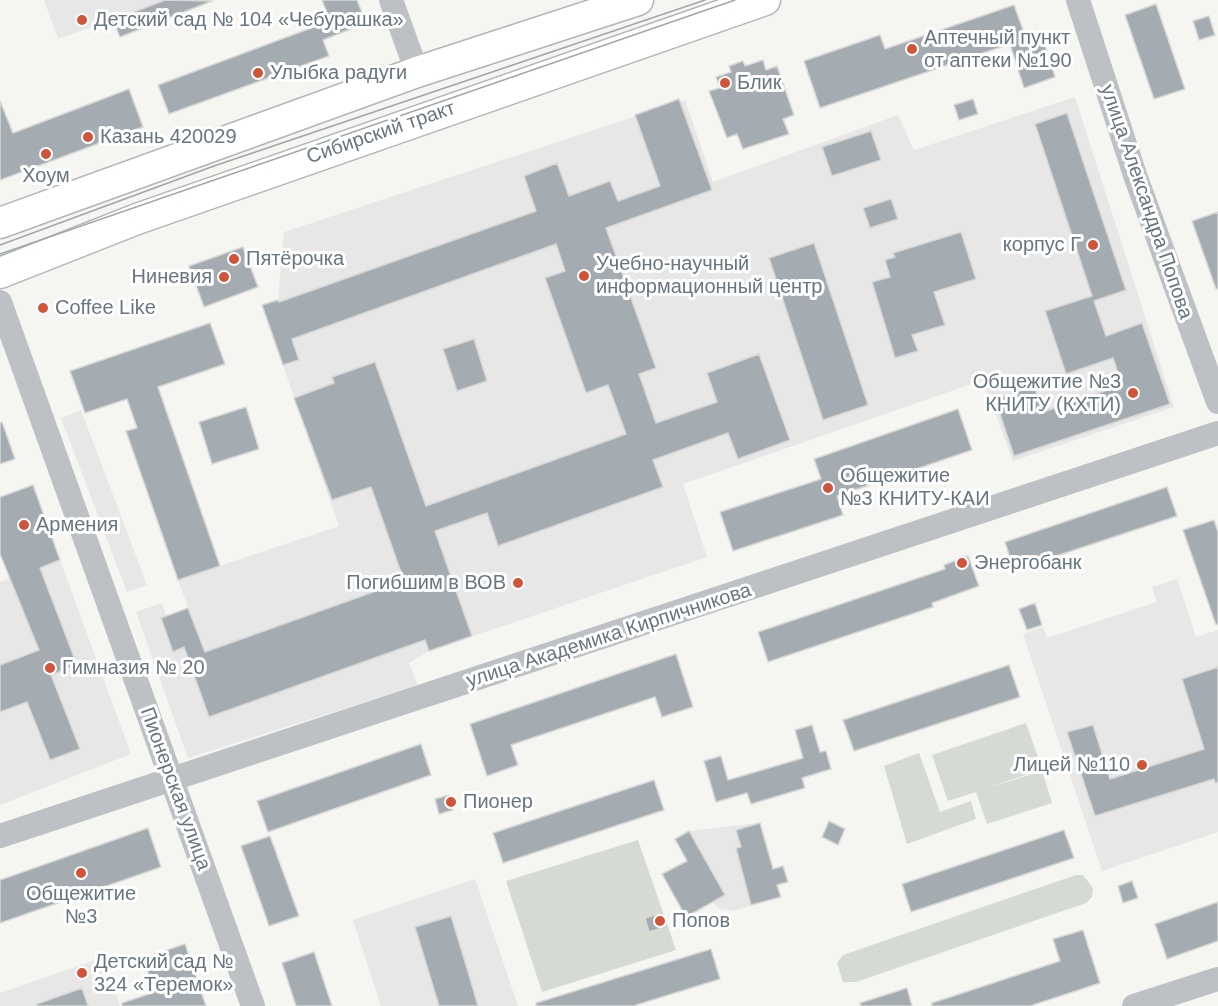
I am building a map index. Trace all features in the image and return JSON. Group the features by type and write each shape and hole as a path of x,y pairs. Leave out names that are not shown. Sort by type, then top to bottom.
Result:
{"main road":[{"name":"Сибирский тракт","path":"0,273 158,211 765,0"},
{"path":"0,223 417,72 631,1"}],"street":[{"path":"392,0 417,72"},
{"name":"улица Александра Попова","path":"1078,0 1136,178 1218,402"},
{"name":"Пионерская улица","path":"0,302 253,1006"},
{"name":"улица Академика Кирпичникова","path":"0,836 172,781 1218,433"},
{"path":"1134,1006 1218,979"}],"shaded area":[{"name":"Детский сад № 104 «Чебурашка»","path":"44,0 167,0 58,39"},
{"path":"1075,97 1174,407 1013,461 983,380 683,484 707,557 429,651 409,663 418,685 188,758 136,612 162,603 166,616 161,618 173,651 201,642 178,580 339,526 262,305 278,300 284,232 685,100 713,182 898,115 914,150"},
{"path":"81,410 147,585 127,592 61,418"},
{"name":"Гимназия № 20","path":"60,560 131,754 0,805 0,582"},
{"name":"Лицей №110","path":"1177,579 1196,637 1218,630 1218,832 1102,871 1023,634 1043,627 1047,638 1157,602 1152,587"},
{"path":"1026,723 1042,769 984,789 1042,771 1052,803 987,824 976,792 948,801 932,755"},
{"path":"919,753 940,812 971,801 976,819 907,844 884,766"},
{"path":"760,823 773,868 783,866 788,882 777,885 781,897 732,911 717,908 713,902 725,895 689,831"},
{"path":"638,840 676,950 542,992 506,881"},
{"path":"1076,875 1083,875 1093,888 1092,897 1086,903 856,982 843,982 837,963 843,955"},
{"path":"475,879 518,1006 381,1006 353,920"},
{"name":"Детский сад № 324 «Теремок»","path":"104,957 120,1006 0,1006 0,993"}],"building":[{"path":"165,0 212,1 120,37 113,20"},
{"path":"322,0 357,0 366,23 323,40 329,56 169,114 158,85 330,21"},
{"path":"1156,4 1185,89 1154,99 1125,15"},
{"path":"1014,5 1026,38 1041,33 1055,77 1024,88 1010,44 820,108 804,61 880,35 885,49"},
{"path":"1209,16 1215,35 1199,40 1193,21"},
{"path":"763,60 766,70 777,66 794,115 783,119 789,134 743,149 737,134 727,138 709,91 720,88 716,77 731,72 729,66 743,61 745,66"},
{"path":"129,89 143,127 0,180 0,101 13,133"},
{"path":"679,99 712,190 606,228 656,368 639,374 656,423 717,402 707,373 759,354 790,440 738,459 728,433 653,460 663,487 498,546 487,513 435,531 472,636 429,651 425,640 209,717 184,647 173,652 161,618 188,608 205,652 404,581 371,487 332,500 294,398 334,383 332,377 375,362 426,506 626,434 608,385 586,393 545,278 565,271 556,244 292,339 299,360 283,365 262,305 278,300 279,302 536,211 524,176 557,163 569,196 610,181 618,201 660,186 635,115"},
{"path":"973,99 978,114 959,120 954,105"},
{"path":"1067,113 1126,290 1094,301 1106,336 1142,323 1170,404 1014,456 995,399 1034,386 1043,412 1122,385 1113,358 1066,374 1045,311 1092,296 1035,124"},
{"path":"871,131 881,160 832,176 822,147"},
{"path":"891,199 898,219 870,228 863,208"},
{"path":"1218,212 1218,289 1216,289 1192,221"},
{"path":"961,232 976,279 934,292 945,325 912,335 918,351 895,358 872,282 890,277 885,260 895,257 893,253"},
{"path":"814,243 868,405 823,420 769,258"},
{"name":"Ниневия","path":"243,247 258,287 204,307 189,266"},
{"path":"210,323 225,364 158,387 220,566 178,580 126,431 137,428 127,399 85,413 70,371"},
{"path":"474,339 487,381 457,391 443,349"},
{"path":"246,407 259,449 212,464 199,422"},
{"name":"Общежитие №3 КНИТУ-КАИ","path":"958,409 972,450 837,496 843,515 733,551 720,512 821,479 814,459"},
{"path":"2,422 15,459 0,464 0,423"},
{"path":"33,485 60,560 40,568 77,665 51,675 80,749 50,760 27,702 0,712 0,665 39,650 0,554 0,497"},
{"path":"1167,487 1177,516 1014,570 1005,542"},
{"path":"1214,520 1218,532 1218,624 1216,625 1183,530"},
{"path":"968,556 979,586 932,603 933,607 768,662 758,632 945,569 944,565"},
{"path":"1035,603 1042,625 1027,630 1019,609"},
{"path":"676,654 693,707 662,717 655,697 511,745 518,765 487,776 470,724"},
{"path":"1009,665 1020,697 854,751 843,720"},
{"path":"1218,667 1218,782 1215,783 1214,779 1095,816 1067,732 1093,725 1110,779 1204,749 1182,679"},
{"path":"812,725 820,752 826,751 831,769 802,778 805,788 751,804 747,793 716,802 704,761 721,756 728,780 803,758 795,730"},
{"path":"421,744 431,775 268,832 257,801"},
{"path":"654,780 664,810 503,863 493,833"},
{"path":"449,795 453,810 439,814 435,799"},
{"path":"829,821 845,829 838,845 822,837"},
{"path":"760,823 773,869 783,866 788,882 777,885 781,897 751,905 736,848 741,847 736,830"},
{"name":"Общежитие №3","path":"148,828 161,867 0,923 0,880"},
{"path":"1064,830 1074,858 911,912 902,884"},
{"path":"689,831 725,895 686,917 662,874 687,861 675,839"},
{"path":"270,836 299,916 269,926 241,846"},
{"path":"1132,881 1138,898 1123,903 1118,886"},
{"path":"1218,902 1218,941 1167,959 1155,924"},
{"path":"658,914 662,928 649,932 645,918"},
{"path":"451,916 478,1006 439,1006 415,927"},
{"path":"1083,930 1100,983 1030,1006 932,1006 932,1003 1060,961 1053,939"},
{"path":"185,944 206,1006 122,1006 122,1003 155,992 143,958"},
{"path":"711,949 720,979 633,1006 536,1006 536,1003"},
{"path":"314,952 332,1006 296,1006 282,963"},
{"path":"82,988 88,1006 37,1006 37,1004"},
{"path":"907,988 912,1006 861,1006 860,1003"}],"tram line":[{"path":"0,245 214,166 705,0"},
{"path":"0,254 735,0"}],"place":[{"name":"Детский сад № 104 «Чебурашка»","path":"82,20"},
{"name":"Аптечный пункт от аптеки №190","path":"912,49"},
{"name":"Улыбка радуги","path":"258,73"},
{"name":"Блик","path":"725,83"},
{"name":"Казань 420029","path":"88,137"},
{"name":"Хоум","path":"46,154"},
{"name":"корпус Г","path":"1093,245"},
{"name":"Пятёрочка","path":"234,259"},
{"name":"Учебно-научный информационный центр","path":"584,276"},
{"name":"Ниневия","path":"224,277"},
{"name":"Coffee Like","path":"43,308"},
{"name":"Общежитие №3 КНИТУ (КХТИ)","path":"1133,393"},
{"name":"Общежитие №3 КНИТУ-КАИ","path":"828,488"},
{"name":"Армения","path":"24,525"},
{"name":"Энергобанк","path":"962,563"},
{"name":"Погибшим в ВОВ","path":"518,583"},
{"name":"Гимназия № 20","path":"50,668"},
{"name":"Лицей №110","path":"1142,765"},
{"name":"Пионер","path":"451,802"},
{"name":"Общежитие №3","path":"81,873"},
{"name":"Попов","path":"660,921"},
{"name":"Детский сад № 324 «Теремок»","path":"82,973"}]}
